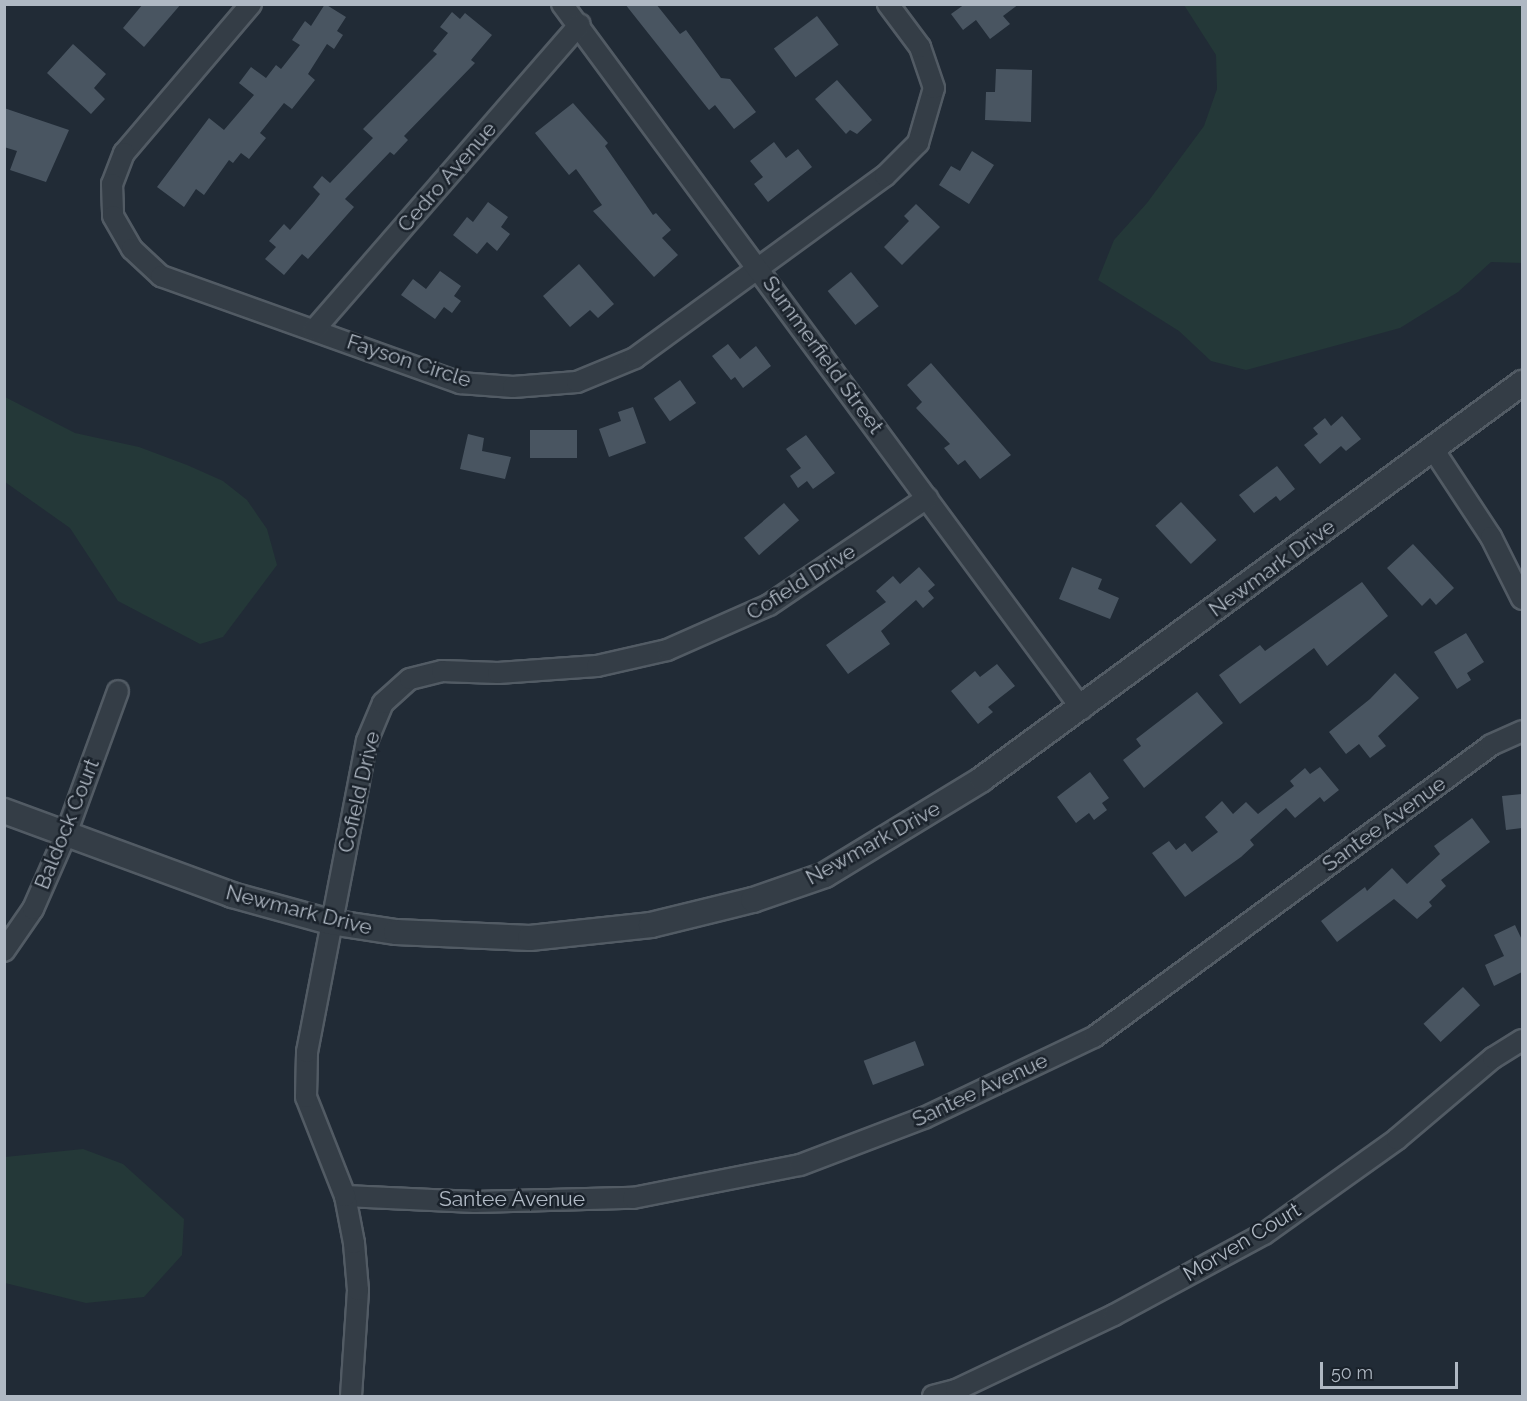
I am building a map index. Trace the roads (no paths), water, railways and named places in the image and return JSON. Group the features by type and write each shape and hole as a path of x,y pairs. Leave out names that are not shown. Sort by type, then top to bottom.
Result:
{"street":[{"name":"Fayson Circle","path":"251,4 124,153 112,184 113,216 132,249 161,276 460,383 513,387 577,381 635,358 885,176 918,143 934,88 920,47 888,4"},
{"name":"Summerfield Street","path":"562,4 580,24 760,268 1082,709"},
{"name":"Cedro Avenue","path":"314,330 580,24"},
{"name":"Newmark Drive","path":"4,811 232,895 330,922 396,932 530,938 651,925 753,900 825,875 924,818 1082,709 1522,383"},
{"path":"1433,449 1491,537 1522,599"},
{"name":"Cofield Drive","path":"351,1396 358,1290 345,1196 306,1098 307,1052 330,922 367,741 383,703 410,679 442,671 498,673 597,666 667,650 769,606 927,498"},
{"name":"Baldock Court","path":"4,951 33,909 66,834 118,692"},
{"name":"Santee Avenue","path":"345,1196 475,1202 633,1198 800,1165 924,1118 1094,1037 1491,746 1522,731"},
{"name":"Morven Court","path":"933,1396 958,1393 1114,1315 1264,1234 1397,1139 1493,1058 1522,1041"}]}
